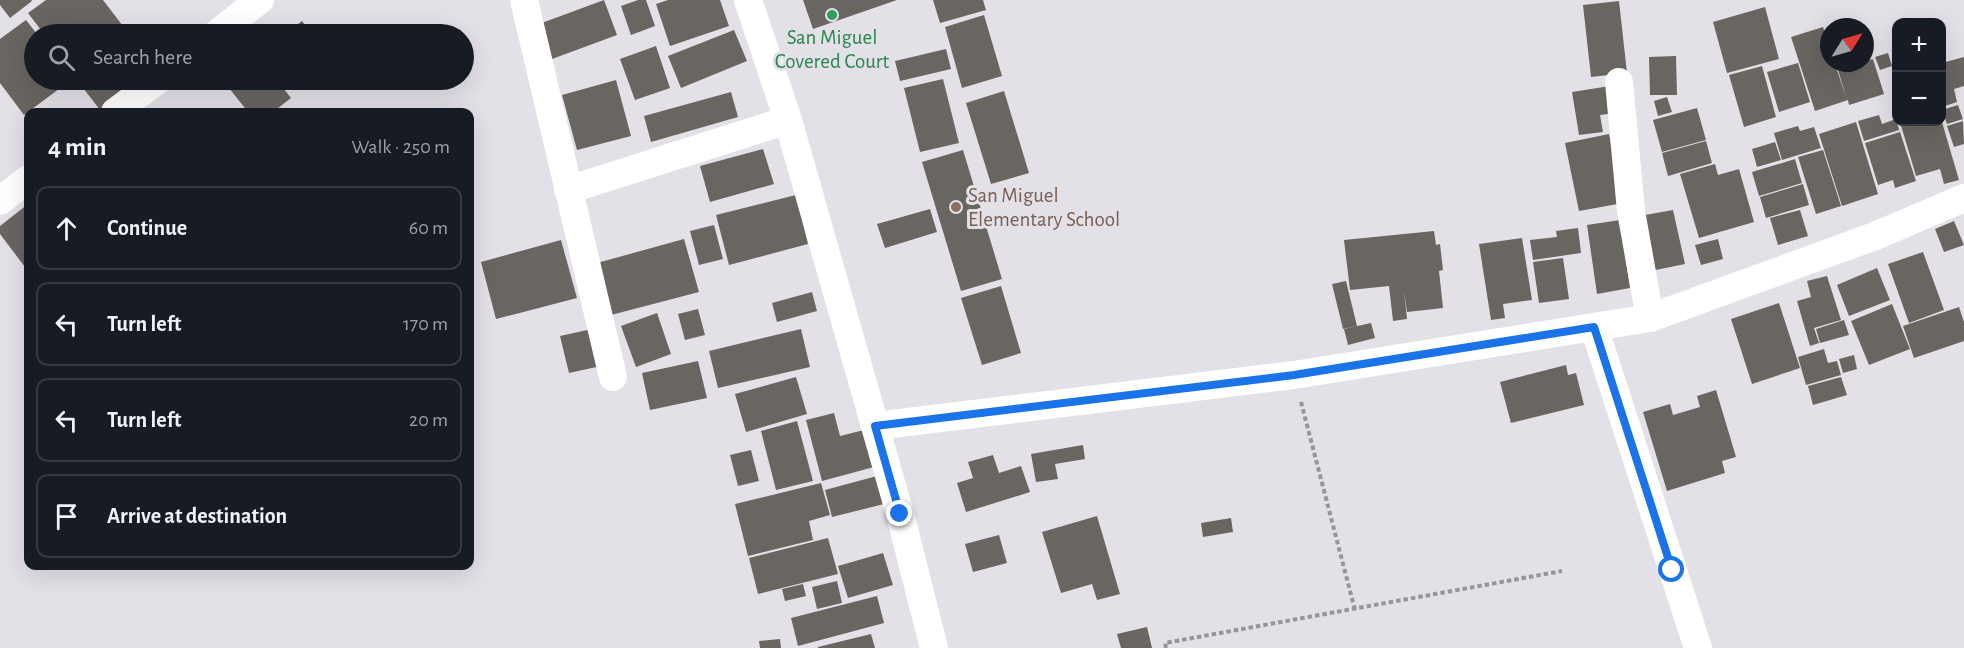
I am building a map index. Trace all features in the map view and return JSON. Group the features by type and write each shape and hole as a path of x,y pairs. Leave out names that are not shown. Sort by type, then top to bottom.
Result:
{"street":[{"path":"229,24 260,0"},
{"path":"524,0 613,377"},
{"path":"747,0 788,120 875,426 934,648"},
{"path":"1619,82 1631,211 1650,318"},
{"path":"120,108 145,90"},
{"path":"568,190 788,120"},
{"path":"0,201 24,182"},
{"path":"875,426 1294,375 1650,318 1875,236 1964,198"},
{"path":"1594,327 1698,648"}],"path":[{"path":"1294,375 1355,610"},
{"path":"1166,648 1165,644 1562,571"}],"building":[{"path":"0,0 32,1 10,18 0,5"},
{"path":"46,0 103,0 121,24 36,24 28,13"},
{"path":"604,0 617,35 552,59 539,24"},
{"path":"638,0 646,0 655,26 631,35 621,6"},
{"path":"668,0 720,0 729,26 670,46 656,4"},
{"name":"San Miguel Covered Court","path":"803,0 897,0 813,29"},
{"path":"933,0 983,0 986,10 940,23"},
{"path":"1619,1 1627,73 1591,77 1583,5"},
{"path":"1765,7 1779,59 1727,73 1713,22"},
{"path":"984,15 1002,76 962,88 945,27"},
{"path":"26,20 29,24 24,24 24,90 58,90 33,108 24,108 24,115 0,83 0,39"},
{"path":"1820,28 1820,72 1838,72 1846,97 1839,72 1874,72 1874,62 1884,94 1849,105 1848,100 1815,111 1791,37"},
{"path":"734,30 747,61 681,88 668,56"},
{"path":"656,46 670,88 635,100 620,59"},
{"path":"946,49 951,69 900,81 895,61"},
{"path":"1888,53 1892,66 1880,70 1875,57"},
{"path":"1676,56 1677,95 1650,95 1649,57"},
{"path":"1964,57 1964,86 1954,89 1957,102 1946,106 1946,72 1946,62"},
{"path":"1798,63 1810,102 1779,112 1767,72"},
{"path":"1762,66 1776,117 1744,127 1729,75"},
{"path":"943,79 959,143 920,152 904,88"},
{"path":"616,80 631,136 577,150 562,95"},
{"path":"1610,86 1615,113 1600,115 1603,132 1579,135 1572,92"},
{"path":"85,90 127,90 103,108 98,108"},
{"path":"231,90 285,90 291,98 278,108 245,108"},
{"path":"1004,91 1029,173 991,184 966,103"},
{"path":"731,92 738,117 651,142 644,116"},
{"path":"1667,97 1672,112 1658,116 1654,101"},
{"path":"1958,105 1963,119 1947,124 1946,109"},
{"path":"1697,108 1706,140 1662,152 1653,120"},
{"path":"1879,115 1882,124 1892,120 1892,126 1898,126 1899,130 1864,141 1858,121"},
{"path":"1963,121 1964,144 1954,147 1947,126"},
{"path":"1856,122 1878,194 1842,206 1819,134"},
{"path":"1798,126 1800,131 1814,127 1821,148 1782,160 1774,133"},
{"path":"1901,126 1943,126 1959,180 1944,184 1940,169 1916,176"},
{"path":"1900,132 1916,181 1895,188 1893,180 1878,185 1865,143"},
{"path":"1609,134 1623,203 1579,211 1565,143"},
{"path":"1706,141 1712,163 1668,176 1662,153"},
{"path":"1775,142 1781,160 1757,167 1752,149"},
{"path":"763,149 774,184 710,202 700,166"},
{"path":"963,150 1002,279 961,291 922,162"},
{"path":"1823,150 1841,206 1816,214 1798,157"},
{"path":"1795,159 1802,183 1759,196 1752,172"},
{"path":"1715,164 1718,175 1739,169 1754,222 1699,238 1680,174"},
{"path":"1803,184 1809,205 1766,218 1760,197"},
{"path":"796,195 808,244 729,265 716,215"},
{"path":"24,207 24,266 0,234 0,226"},
{"path":"930,209 937,232 885,248 877,224"},
{"path":"1673,210 1685,264 1646,272 1634,217"},
{"path":"1800,210 1808,236 1778,245 1770,218"},
{"path":"1620,220 1630,288 1597,294 1587,225"},
{"path":"1954,221 1964,245 1944,252 1935,229"},
{"path":"714,225 723,259 699,265 690,231"},
{"path":"1578,228 1581,253 1533,260 1530,240 1557,237 1556,231"},
{"path":"1434,231 1436,245 1440,244 1443,270 1439,271 1443,308 1407,312 1404,290 1407,319 1393,321 1389,286 1350,290 1344,240"},
{"path":"1522,238 1532,300 1503,304 1505,318 1491,320 1479,244"},
{"path":"684,239 699,292 611,315 597,263"},
{"path":"1718,239 1723,259 1701,265 1695,245"},
{"path":"561,240 577,298 496,319 481,262"},
{"path":"1923,252 1944,310 1909,323 1888,264"},
{"path":"1563,258 1569,299 1539,303 1533,262"},
{"path":"1877,268 1890,300 1849,316 1837,285"},
{"path":"1827,276 1841,320 1814,328 1819,343 1810,346 1797,301 1811,297 1807,281"},
{"path":"1346,281 1357,326 1343,329 1332,284"},
{"path":"1001,286 1021,353 982,365 961,298"},
{"path":"812,292 817,311 777,322 772,303"},
{"path":"1779,303 1800,368 1752,384 1731,319"},
{"path":"1892,304 1910,349 1869,365 1851,321"},
{"path":"1959,307 1964,322 1964,341 1914,358 1903,326"},
{"path":"698,309 705,335 685,340 678,314"},
{"path":"657,313 671,354 636,367 621,326"},
{"path":"1844,320 1849,335 1820,343 1816,329"},
{"path":"1371,323 1375,338 1348,345 1344,329"},
{"path":"592,329 601,366 569,373 560,336"},
{"path":"801,329 810,367 718,388 709,351"},
{"path":"1824,349 1828,363 1837,361 1841,375 1806,385 1798,357"},
{"path":"1854,355 1857,369 1843,373 1839,359"},
{"path":"698,361 707,398 650,410 642,373"},
{"path":"1566,365 1568,375 1576,373 1584,405 1511,423 1500,382"},
{"path":"796,377 807,414 746,432 735,394"},
{"path":"1841,377 1847,395 1813,405 1808,386"},
{"path":"1716,390 1736,457 1722,461 1725,473 1667,491 1643,412 1670,404 1673,415 1700,407 1697,396"},
{"path":"834,413 840,436 864,430 874,467 822,481 806,420"},
{"path":"797,421 813,481 776,490 761,431"},
{"path":"1083,445 1085,459 1055,464 1058,479 1036,482 1031,454"},
{"path":"751,450 759,481 738,486 730,455"},
{"path":"993,455 999,473 1021,466 1030,492 966,512 957,483 973,478 968,462"},
{"path":"877,476 884,504 832,517 825,490"},
{"path":"821,483 830,515 809,521 813,540 748,556 735,504"},
{"path":"1097,516 1120,594 1097,600 1092,584 1061,593 1042,532"},
{"path":"1231,518 1233,532 1203,537 1201,523"},
{"path":"999,535 1007,563 973,572 965,544"},
{"path":"828,538 838,574 758,594 749,558"},
{"path":"883,553 893,585 848,598 838,566"},
{"path":"837,581 842,603 817,609 812,587"},
{"path":"803,584 806,596 785,601 782,589"},
{"path":"877,596 884,623 798,646 791,618"},
{"path":"1147,627 1152,648 1121,648 1117,634"},
{"path":"871,634 875,648 818,648 818,647"},
{"path":"780,639 781,648 760,648 759,641"}],"place":[{"name":"San Miguel Covered Court","path":"832,15"},
{"name":"San Miguel Elementary School","path":"956,207"}],"route":[{"path":"900,514 875,426 1294,375 1594,327 1672,570"}]}
